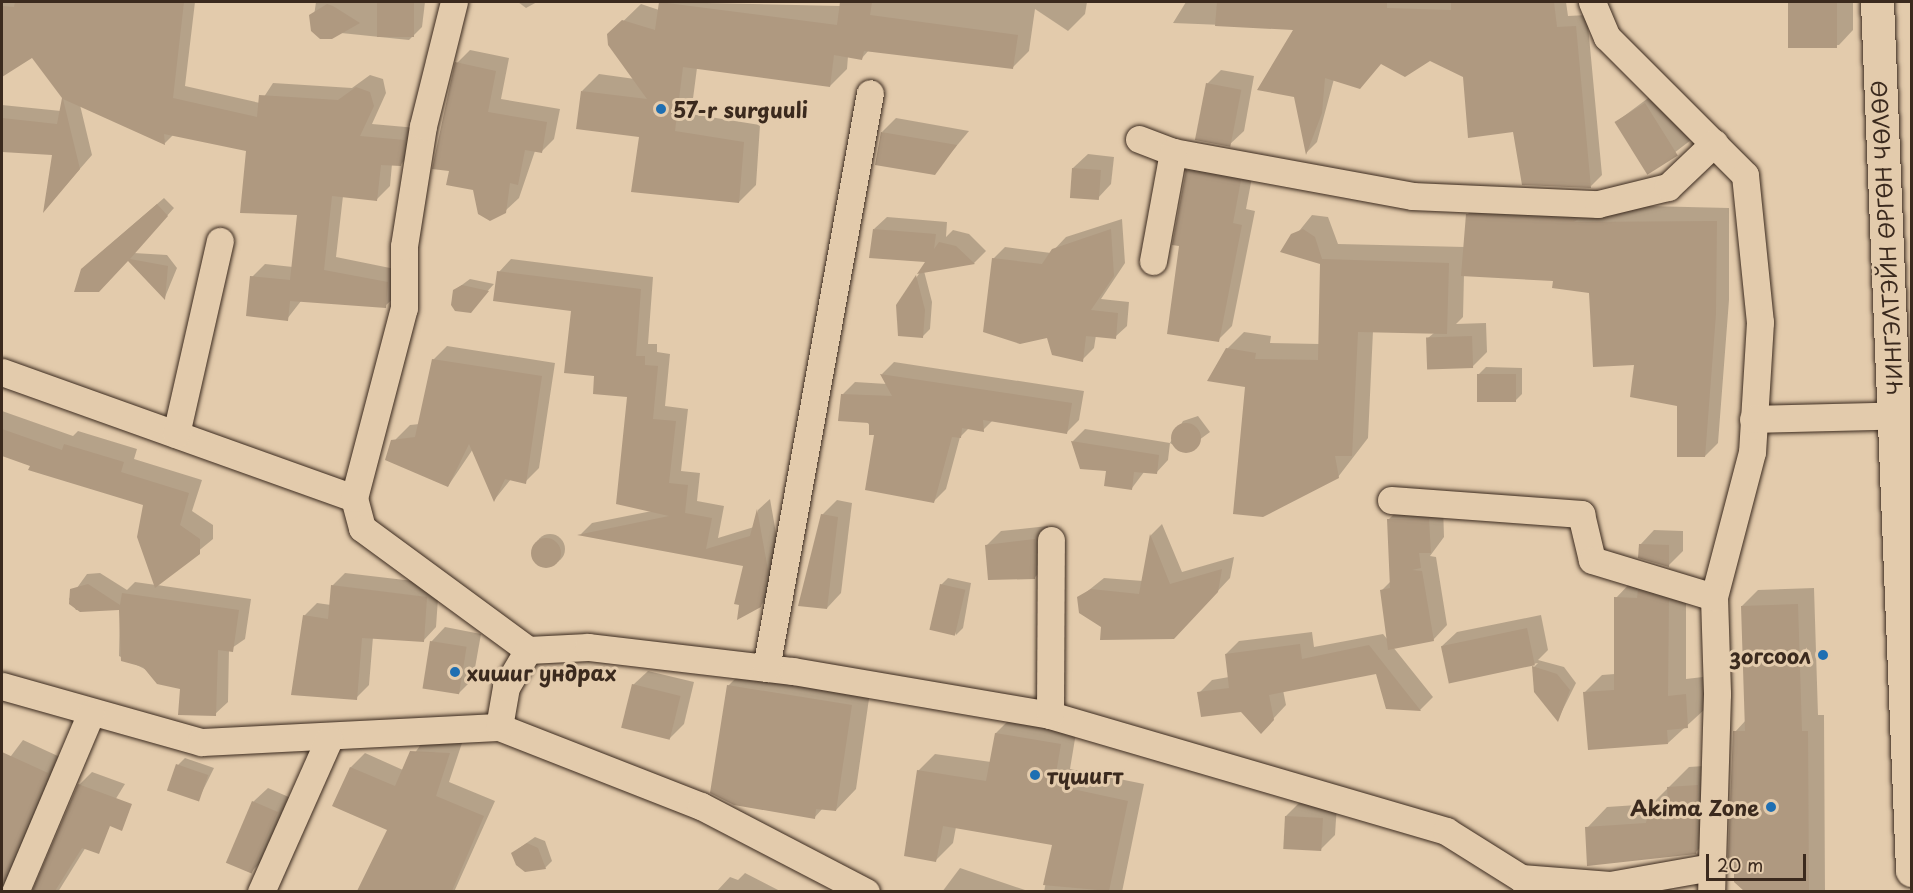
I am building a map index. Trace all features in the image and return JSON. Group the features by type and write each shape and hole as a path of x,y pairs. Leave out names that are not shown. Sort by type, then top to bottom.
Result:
{"main road":[{"name":"ЧИНГЭЛТЭЙН ӨРГӨН ЧӨЛӨӨ","path":"1877,2 1903,416 1911,870"}],"street":[{"path":"454,2 423,126 404,246 404,308 354,498 362,528 528,650 588,647 766,668 1050,715 1446,831 1521,878 1610,885 1711,879 1717,694 1714,597 1752,452 1760,322 1745,175 1606,37 1592,2"},
{"path":"766,668 870,93"},
{"path":"1139,139 1173,152 1412,196 1598,204 1668,187 1714,143"},
{"path":"1153,261 1173,152"},
{"path":"176,434 220,241"},
{"path":"2,372 354,498"},
{"path":"1753,419 1903,416"},
{"path":"1391,500 1581,514 1592,560 1714,597"},
{"path":"1050,715 1051,540"},
{"path":"499,727 506,687 528,650"},
{"path":"2,686 201,741 329,739 499,727 701,806 866,891"},
{"path":"15,891 91,712"},
{"path":"261,891 329,739"}],"building":[{"path":"15,2 184,2 173,98 257,117 259,95 338,100 356,87 370,92 374,106 360,136 405,140 401,166 381,165 377,201 332,196 324,270 388,282 386,308 290,301 288,321 246,316 250,276 290,280 297,215 240,213 246,151 164,134 165,145 63,99 80,169 43,213 52,155 2,152 2,118 57,124 62,98 32,58 2,77 2,6 14,7"},
{"path":"377,2 414,2 414,37 377,37"},
{"name":"57-r surguuli","path":"659,2 837,25 840,2 872,2 870,15 1018,35 1013,69 864,51 862,60 834,55 830,87 683,67 675,131 744,142 739,203 631,192 639,137 576,129 581,91 647,99 608,45 607,34 622,20 655,30"},
{"path":"1217,2 1387,2 1387,8 1451,10 1451,2 1554,2 1557,27 1576,26 1591,188 1522,185 1513,132 1468,138 1463,77 1430,61 1405,77 1381,64 1360,89 1325,78 1322,113 1306,155 1294,97 1257,90 1293,30 1215,26"},
{"path":"1788,2 1837,2 1837,48 1788,48"},
{"path":"327,4 360,23 332,39 320,39 311,31 309,15"},
{"path":"455,62 496,71 488,112 547,122 542,153 525,150 518,185 510,183 506,213 490,221 478,214 473,190 446,185 449,171 432,169"},
{"path":"1206,83 1241,90 1230,147 1195,140"},
{"path":"1645,103 1678,156 1647,175 1614,122"},
{"path":"881,132 957,145 935,175 875,165"},
{"path":"1072,168 1101,170 1099,200 1070,198"},
{"path":"1186,170 1241,180 1233,223 1242,225 1219,342 1167,334 1179,246 1172,245"},
{"path":"157,204 168,216 130,259 168,266 165,300 128,261 99,292 74,292 81,269"},
{"path":"1466,214 1578,219 1574,222 1717,221 1716,314 1705,457 1677,457 1677,406 1630,397 1634,365 1593,367 1589,293 1552,288 1553,281 1461,276"},
{"path":"873,229 936,234 934,249 939,242 956,246 975,264 917,274 925,262 869,258"},
{"path":"1111,229 1114,276 1091,310 1118,313 1116,339 1086,336 1083,362 1052,355 1047,338 1020,344 983,332 992,258 1042,264 1052,249"},
{"path":"1303,229 1315,237 1322,259 1449,263 1447,334 1358,332 1352,456 1335,456 1339,478 1263,517 1233,514 1245,387 1207,381 1226,348 1256,353 1255,359 1318,360 1320,264 1280,252 1291,234"},
{"path":"497,271 641,289 636,356 645,356 645,365 658,366 653,419 676,421 669,483 688,485 685,513 712,518 706,549 750,536 757,509 768,570 761,607 737,620 739,605 734,604 743,566 577,535 669,516 616,504 627,397 593,394 594,376 564,373 571,311 493,301"},
{"path":"916,275 925,310 923,338 898,336 896,305"},
{"path":"462,285 489,291 471,313 455,311 451,305 453,290"},
{"path":"1472,336 1473,368 1427,370 1426,338"},
{"path":"432,359 542,376 526,484 505,479 494,502 469,444 448,487 385,460 391,440 415,437"},
{"path":"880,374 1072,403 1067,434 983,420 984,432 962,428 961,438 952,437 934,503 865,490 874,435 869,435 869,423 838,421 841,394 892,396"},
{"path":"1477,374 1516,374 1516,402 1477,402"},
{"path":"1186,423 1197,427 1201,438 1197,449 1186,453 1175,449 1171,438 1175,427"},
{"path":"2,429 62,450 64,444 124,462 121,472 189,493 180,525 200,539 200,554 155,588 137,537 143,505 28,470 30,466 2,456"},
{"path":"1071,441 1159,455 1157,474 1134,472 1132,490 1104,486 1106,471 1080,469"},
{"path":"821,514 838,517 827,609 798,606"},
{"path":"1387,519 1429,519 1431,553 1419,553 1421,568 1412,570 1422,571 1434,641 1388,650 1380,590 1390,588"},
{"path":"1150,534 1170,584 1222,569 1218,592 1174,639 1100,640 1101,627 1079,613 1077,597 1091,589 1139,594"},
{"path":"546,538 556,543 561,553 556,563 546,568 536,563 531,553 536,543"},
{"path":"1035,539 1035,579 988,580 985,545"},
{"path":"1639,544 1669,545 1669,567 1638,558"},
{"path":"88,584 120,605 122,593 239,610 233,652 218,650 216,716 178,715 180,689 157,684 143,667 121,661 119,610 80,612 69,604 70,589"},
{"path":"940,584 965,590 955,636 929,630"},
{"path":"331,585 427,597 424,642 362,638 357,700 291,695 303,615 328,619"},
{"path":"1638,590 1669,600 1668,696 1686,694 1688,728 1667,730 1668,744 1588,750 1583,692 1614,690 1614,597 1637,598"},
{"name":"Akima Zone","path":"1798,604 1802,731 1808,731 1809,891 1744,891 1734,882 1734,857 1728,858 1733,731 1745,731 1741,606"},
{"path":"1527,628 1535,665 1449,683 1441,646"},
{"path":"430,641 467,647 459,694 422,688"},
{"path":"1300,644 1302,659 1369,645 1421,711 1386,709 1376,674 1269,695 1274,720 1261,734 1241,712 1201,717 1197,692 1229,688 1225,654"},
{"path":"1532,666 1557,674 1570,690 1558,722 1534,692"},
{"path":"632,684 681,696 670,740 621,728"},
{"path":"727,685 852,705 836,811 816,809 815,819 734,805 710,793"},
{"path":"995,733 1061,744 1054,785 1128,801 1109,891 1043,885 1052,845 943,826 936,862 904,856 917,770 986,781"},
{"path":"410,751 450,753 436,796 484,816 452,891 357,891 387,830 332,806 350,767 395,786"},
{"path":"2,752 48,773 2,884"},
{"path":"176,764 208,775 199,802 167,790"},
{"path":"78,784 132,804 122,831 110,826 99,854 82,848 55,891 32,891"},
{"path":"1698,785 1696,854 1587,866 1585,827 1646,823 1650,804 1668,803 1667,787"},
{"path":"252,801 278,812 252,874 226,863"},
{"path":"1285,816 1323,818 1321,851 1283,849"},
{"path":"527,843 538,848 546,869 525,872 516,865 511,853"}],"place":[{"name":"57-r surguuli","path":"661,109"},
{"name":"зогсоол","path":"1823,655"},
{"name":"хишиг ундрах","path":"455,672"},
{"name":"түшигт","path":"1035,775"},
{"name":"Akima Zone","path":"1771,807"}]}
